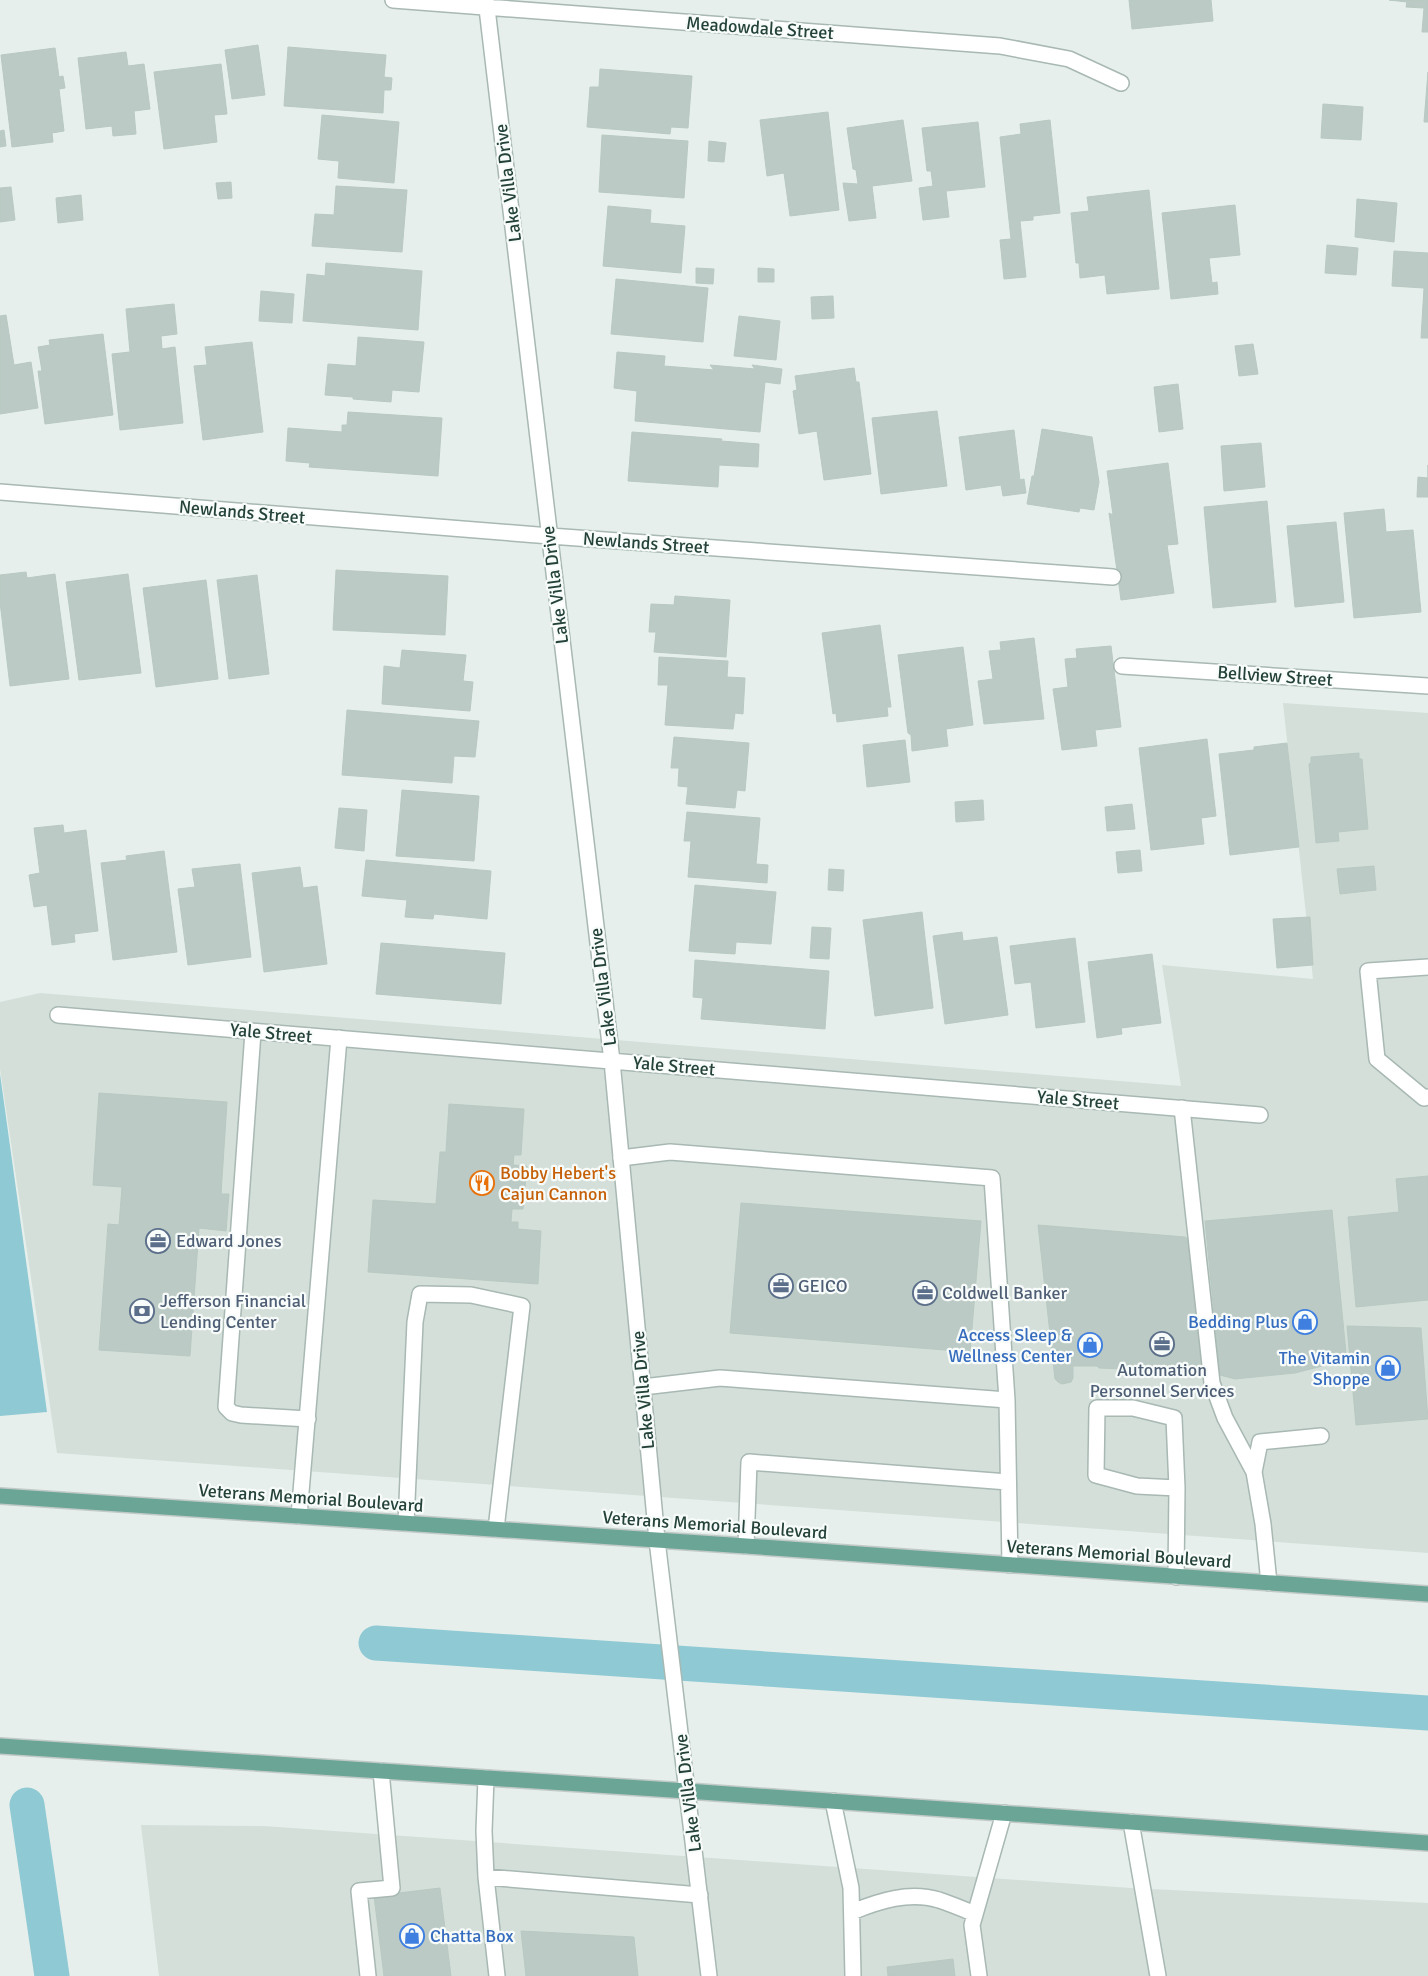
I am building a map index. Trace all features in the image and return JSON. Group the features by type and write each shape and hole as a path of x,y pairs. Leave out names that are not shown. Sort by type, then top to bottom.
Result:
{"main road":[{"name":"Veterans Memorial Boulevard","path":"0,1496 1428,1594"},
{"path":"0,1746 687,1791 1428,1843"}],"street":[{"name":"Meadowdale Street","path":"393,0 487,4 1000,46 1069,59 1121,83"},
{"name":"Lake Villa Drive","path":"487,4 612,1061 657,1540 709,1976"},
{"name":"Newlands Street","path":"0,492 550,536 1113,577"},
{"name":"Bellview Street","path":"1122,666 1428,686"},
{"path":"1428,967 1368,971 1377,1059 1424,1098 1428,1097"},
{"name":"Yale Street","path":"58,1015 1260,1115"},
{"path":"253,1032 226,1407 232,1413 241,1415 308,1419"},
{"path":"300,1516 339,1038"},
{"path":"1182,1108 1212,1384 1226,1418 1254,1472 1263,1524 1269,1583"},
{"path":"621,1158 670,1152 992,1178 1007,1400 1010,1565"},
{"path":"406,1523 415,1322 420,1294 471,1295 522,1306 496,1529"},
{"path":"643,1387 720,1378 1007,1400"},
{"path":"1176,1576 1178,1488 1174,1418 1133,1408 1097,1408 1096,1475 1137,1486 1178,1488"},
{"path":"1254,1472 1260,1442 1322,1436"},
{"path":"746,1546 749,1462 1008,1482"},
{"path":"368,1976 360,1891 392,1888 381,1771"},
{"path":"486,1778 484,1831 486,1877 497,1976"},
{"path":"833,1801 852,1888 854,1976"},
{"path":"979,1976 972,1925 1004,1813"},
{"path":"1131,1822 1158,1976"},
{"path":"486,1877 700,1895"},
{"path":"852,1912 895,1898 918,1896 938,1900 975,1914"}],"shaded area":[{"path":"1283,703 1428,713 1428,1553 57,1453 0,1069 0,1002 40,993 1181,1086 1162,965 1313,979"},
{"path":"141,1825 264,1826 1131,1888 1428,1903 1428,1976 159,1976"}],"water":[{"path":"0,1074 47,1412 0,1416"}],"building":[{"path":"1129,0 1211,0 1213,21 1132,29"},
{"path":"1389,0 1428,0 1428,32 1422,32 1424,8 1406,7 1407,2"},
{"path":"258,45 265,95 232,99 225,50"},
{"path":"288,47 386,55 384,77 392,78 391,90 384,90 383,113 284,106"},
{"path":"55,48 59,77 63,76 65,88 59,89 64,131 52,133 53,142 12,147 1,55"},
{"path":"126,52 128,66 144,64 150,109 134,111 136,134 113,136 112,126 86,129 78,58"},
{"path":"221,64 227,114 214,115 217,142 164,149 154,72"},
{"path":"600,69 692,76 688,128 671,127 670,134 587,127 590,87 599,87"},
{"path":"1428,72 1428,122 1424,122"},
{"path":"1323,104 1363,107 1361,140 1321,138"},
{"path":"828,112 839,210 790,216 784,173 767,176 760,120"},
{"path":"322,115 399,122 394,183 338,178 339,161 318,159"},
{"path":"903,120 912,181 872,186 876,218 849,221 843,183 858,184 856,170 853,169 847,128"},
{"path":"1050,120 1060,213 1033,216 1033,220 1020,221 1026,277 1004,279 1000,240 1011,239 1000,137 1021,134 1020,124"},
{"path":"978,122 985,187 946,191 949,217 923,220 919,188 933,186 931,171 927,171 922,128"},
{"path":"4,130 6,146 0,147 0,131"},
{"path":"602,135 688,141 684,198 599,192"},
{"path":"709,141 726,143 724,162 708,161"},
{"path":"231,182 232,198 218,199 216,183"},
{"path":"336,186 407,190 402,252 312,246 315,214 334,215"},
{"path":"11,187 15,220 0,222 0,188"},
{"path":"1149,190 1159,289 1107,294 1105,275 1080,278 1079,263 1076,263 1071,213 1089,211 1087,197"},
{"path":"81,195 83,220 58,223 56,198"},
{"path":"1357,199 1397,203 1394,242 1355,237"},
{"path":"1235,205 1240,255 1209,258 1212,283 1217,282 1218,294 1171,299 1162,213"},
{"path":"608,206 651,210 650,223 685,226 681,273 603,266"},
{"path":"1327,245 1358,248 1356,275 1325,273"},
{"path":"1394,251 1428,253 1428,338 1421,338 1424,288 1392,286"},
{"path":"326,263 422,271 418,330 303,321 307,274 325,276"},
{"path":"696,268 714,269 713,284 696,283"},
{"path":"758,268 774,269 774,282 758,282"},
{"path":"616,279 708,288 703,342 611,334"},
{"path":"261,291 294,294 292,323 259,321"},
{"path":"833,296 834,318 812,319 811,297"},
{"path":"174,304 177,334 161,336 162,349 175,347 183,423 120,430 112,354 130,352 126,309"},
{"path":"6,315 14,365 31,362 38,408 0,414 0,316"},
{"path":"739,316 780,321 776,360 734,356"},
{"path":"103,334 113,415 45,424 38,371 42,371 38,347 50,345 49,340"},
{"path":"358,337 424,342 419,392 392,390 391,402 325,395 328,364 356,366"},
{"path":"252,342 263,432 203,440 194,366 207,365 205,347"},
{"path":"1253,344 1258,374 1239,376 1235,346"},
{"path":"617,352 665,356 664,366 714,370 710,365 755,369 752,365 782,369 780,384 765,382 760,432 635,421 637,391 614,388"},
{"path":"854,368 856,382 859,382 871,474 824,480 817,431 799,434 793,391 797,390 795,376"},
{"path":"1178,384 1183,429 1159,432 1154,387"},
{"path":"937,411 947,486 881,494 872,418"},
{"path":"348,412 442,418 438,476 309,467 310,463 286,461 288,428 342,432 342,425 347,425"},
{"path":"1042,429 1092,437 1099,482 1094,510 1080,508 1079,512 1027,504"},
{"path":"1014,430 1020,480 1024,479 1026,493 1003,496 1001,485 966,490 959,437"},
{"path":"632,432 759,444 758,467 719,465 718,487 628,481"},
{"path":"1261,443 1265,487 1224,491 1221,446"},
{"path":"1168,463 1178,544 1167,545 1174,593 1121,600 1109,513 1113,515 1107,471"},
{"path":"1418,477 1428,478 1428,497 1417,497"},
{"path":"1267,501 1276,602 1213,608 1204,507"},
{"path":"1384,509 1386,532 1413,530 1421,612 1354,618 1344,513"},
{"path":"1336,522 1344,602 1295,607 1287,526"},
{"path":"336,570 448,576 445,635 333,630"},
{"path":"26,572 27,578 55,574 69,679 10,686 0,602 0,575"},
{"path":"128,574 141,673 79,680 66,582"},
{"path":"257,575 269,674 229,679 217,580"},
{"path":"206,580 218,679 156,687 143,588"},
{"path":"675,596 730,600 726,657 654,652 656,632 649,632 651,604 674,605"},
{"path":"880,625 891,707 887,707 888,716 837,722 836,713 833,714 822,633"},
{"path":"1034,638 1044,719 984,724 978,681 993,679 989,651 1001,650 1000,642"},
{"path":"1111,646 1121,727 1095,730 1097,746 1062,750 1053,689 1068,687 1065,659 1077,658 1076,649"},
{"path":"963,647 973,725 946,729 948,746 912,751 898,655"},
{"path":"402,650 466,655 463,681 473,682 470,711 382,704 384,666 400,668"},
{"path":"659,657 728,661 727,677 745,678 743,714 735,713 733,729 665,725 668,685 658,685"},
{"path":"347,710 479,721 475,757 454,756 452,783 342,775"},
{"path":"674,737 749,743 745,791 737,790 735,808 686,804 688,787 678,786 679,768 671,768"},
{"path":"1207,739 1216,816 1201,818 1204,844 1151,850 1139,748"},
{"path":"905,740 910,782 867,787 863,745"},
{"path":"1287,743 1299,847 1230,855 1219,754 1254,750 1254,747"},
{"path":"1359,753 1359,759 1362,759 1368,829 1338,832 1339,841 1316,843 1309,764 1311,763 1311,757"},
{"path":"402,790 479,796 474,861 396,856"},
{"path":"983,800 984,820 956,822 955,802"},
{"path":"1132,804 1135,829 1107,831 1105,807"},
{"path":"339,808 367,810 364,851 335,848"},
{"path":"687,812 760,818 756,864 768,865 767,883 688,877 691,841 684,841"},
{"path":"63,825 64,833 86,830 98,931 74,934 75,942 52,945 47,905 34,907 29,875 40,873 34,828"},
{"path":"1140,850 1142,871 1118,873 1116,852"},
{"path":"164,851 177,952 113,960 101,863 127,860 126,856"},
{"path":"366,860 491,871 487,919 434,914 433,919 405,917 407,900 362,896"},
{"path":"240,864 251,957 188,965 178,889 195,887 192,869"},
{"path":"1374,866 1376,890 1340,894 1337,869"},
{"path":"300,867 303,888 317,886 327,964 264,972 252,873"},
{"path":"829,869 844,870 843,891 828,890"},
{"path":"695,885 776,892 771,944 736,942 735,954 689,951"},
{"path":"922,912 933,1008 875,1016 863,920"},
{"path":"1310,917 1313,965 1277,968 1273,919"},
{"path":"812,927 831,928 829,959 810,958"},
{"path":"962,932 963,941 997,937 1008,1015 945,1024 933,936"},
{"path":"1075,938 1085,1022 1036,1028 1031,982 1015,984 1010,946"},
{"path":"381,943 505,953 501,1004 376,994"},
{"path":"1152,954 1161,1023 1121,1028 1122,1034 1097,1038 1088,962"},
{"path":"695,960 829,971 825,1029 701,1019 703,998 693,997"},
{"path":"99,1093 227,1102 221,1194 229,1194 226,1231 199,1228 190,1356 99,1350 108,1224 119,1225 122,1187 93,1185"},
{"name":"Bobby Hebert's Cajun Cannon","path":"449,1104 524,1109 521,1155 514,1155 513,1165 527,1166 523,1209 512,1209 511,1222 518,1222 518,1229 541,1231 538,1284 368,1272 373,1200 436,1204 440,1152 446,1152"},
{"path":"1428,1176 1428,1300 1356,1307 1348,1217 1399,1212 1396,1179"},
{"path":"741,1203 981,1221 970,1352 730,1333"},
{"path":"1332,1210 1347,1363 1330,1364 1295,1373 1235,1379 1220,1375 1205,1221"},
{"path":"1038,1225 1185,1237 1190,1241 1204,1363 1191,1374 1125,1371 1123,1369 1099,1368 1097,1366 1073,1366 1071,1382 1062,1384 1058,1382 1055,1379"},
{"name":"The Vitamin Shoppe","path":"1347,1326 1421,1328 1428,1419 1356,1425"},
{"name":"Chatta Box","path":"440,1888 451,1976 384,1976 374,1896"},
{"path":"521,1931 634,1937 638,1976 526,1976"},
{"path":"953,1959 955,1976 888,1976 887,1967"}],"waterway":[{"path":"376,1643 1428,1713"},
{"path":"27,1805 52,1976"}],"place":[{"name":"Bobby Hebert's Cajun Cannon","path":"482,1183"},
{"name":"Edward Jones","path":"158,1241"},
{"name":"GEICO","path":"781,1286"},
{"name":"Coldwell Banker","path":"925,1293"},
{"name":"Jefferson Financial Lending Center","path":"142,1311"},
{"name":"Bedding Plus","path":"1305,1322"},
{"name":"Automation Personnel Services","path":"1162,1344"},
{"name":"Access Sleep & Wellness Center","path":"1090,1345"},
{"name":"The Vitamin Shoppe","path":"1388,1368"},
{"name":"Chatta Box","path":"412,1936"}]}
